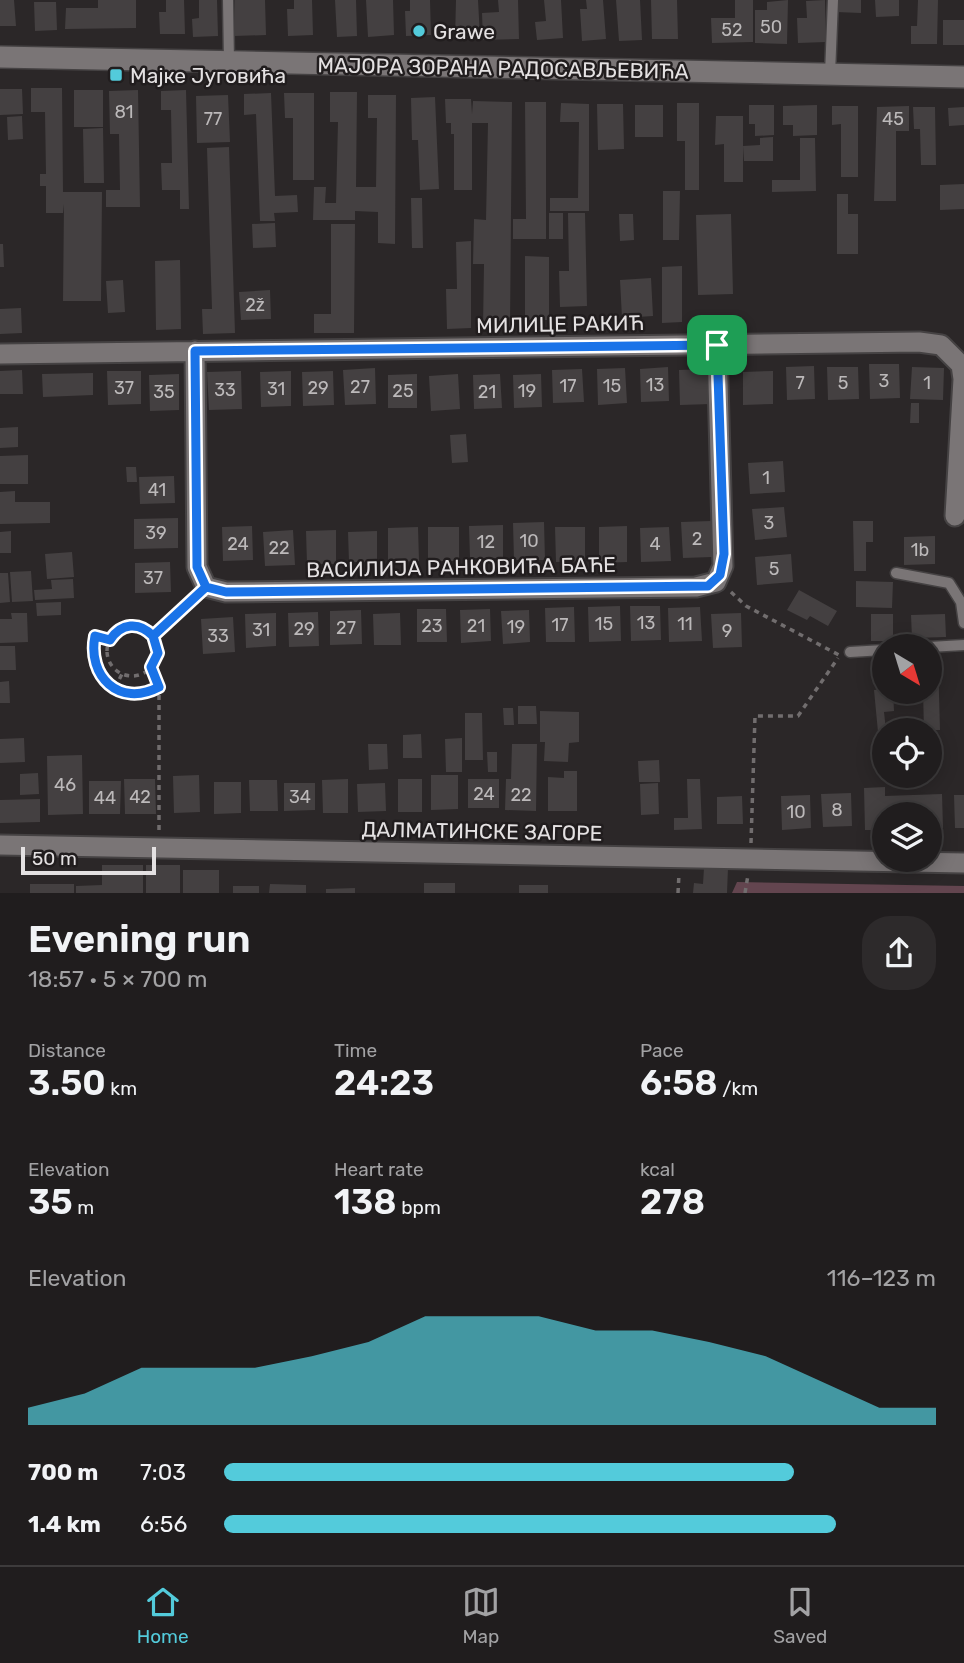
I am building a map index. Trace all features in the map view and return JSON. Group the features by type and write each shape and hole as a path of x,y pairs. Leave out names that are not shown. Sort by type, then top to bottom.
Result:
{"main road":[{"name":"МАЈОРА ЗОРАНА РАДОСАВЉЕВИЋА","path":"0,57 964,77"}],"street":[{"name":"МИЛИЦЕ РАКИЋ","path":"0,354 919,342 941,345 953,353 961,365 955,516"},
{"path":"717,345 724,554 720,575"},
{"path":"195,351 197,567 206,587"},
{"name":"ВАСИЛИЈА РАНКОВИЋА БАЋЕ","path":"206,587 226,592 696,587 708,586 720,575"},
{"name":"ДАЛМАТИНСКЕ ЗАГОРЕ","path":"0,845 964,863"}],"lane":[{"path":"228,0 229,62"},
{"path":"830,74 833,0"},
{"path":"896,573 949,583 961,602 964,623"},
{"path":"942,646 964,645"},
{"path":"850,652 872,651"}],"path":[{"path":"720,575 738,600 840,656"},
{"path":"153,636 206,587"},
{"path":"130,626 147,630 153,636 158,653 151,667 138,675 122,674 110,664 107,648 110,640 122,628 130,626"},
{"path":"110,640 95,636 92,649 100,676 115,688 135,694 159,687"},
{"path":"751,858 755,716 799,716 840,656 850,652"},
{"path":"151,667 159,687 159,850"},
{"path":"115,688 122,674"}],"shaded area":[{"path":"737,882 964,886 964,893 732,893"}],"building":[{"path":"0,0 14,0 16,26 0,26"},
{"path":"98,0 136,0 136,28 65,29 66,8 98,8"},
{"path":"166,0 184,0 185,34 160,34 159,12 166,12"},
{"path":"199,0 217,0 218,36 193,37 192,19 199,18"},
{"path":"235,0 265,0 266,35 234,36"},
{"path":"294,0 312,0 313,35 288,36 287,9 294,9"},
{"path":"335,0 356,0 357,36 337,37"},
{"path":"366,0 393,0 394,35 368,37"},
{"path":"410,0 430,0 431,35 406,36 405,11 410,11"},
{"path":"456,0 478,0 480,37 455,39"},
{"path":"498,0 518,0 519,39 483,40 482,13 499,12"},
{"path":"544,0 561,0 563,38 537,40 535,22 546,21"},
{"path":"586,0 603,0 606,39 582,41 580,9 587,9"},
{"path":"616,0 640,0 642,40 619,41"},
{"path":"651,0 677,0 678,39 652,39"},
{"path":"735,0 753,0 753,42 712,43 711,18 735,18"},
{"path":"788,0 787,44 755,43 755,10 767,10 767,2"},
{"path":"825,0 826,42 798,43 797,18 807,18 806,1"},
{"path":"836,0 861,0 861,13 836,12"},
{"path":"875,0 899,0 899,16 876,17"},
{"path":"918,0 938,0 937,44 911,44 911,26 917,26"},
{"path":"34,2 56,2 57,30 35,31"},
{"path":"943,20 964,20 964,45 943,45"},
{"path":"31,88 62,88 63,192 102,192 101,301 63,301 64,204 63,213 46,213 46,186 40,186 40,174 46,174 45,112 31,112"},
{"path":"0,89 22,89 23,114 0,115"},
{"path":"74,90 103,90 103,127 74,127"},
{"path":"138,90 140,207 106,207 106,190 120,190 119,134 110,134 109,91"},
{"path":"186,90 189,209 180,209 180,190 162,190 161,163 172,163 171,110 161,110 161,91"},
{"path":"330,92 357,92 356,187 376,187 377,118 368,118 368,95 396,95 395,244 378,243 378,212 355,211 355,220 313,220 314,187 326,187 325,203 336,203 338,122 330,122"},
{"path":"271,93 275,196 297,195 298,212 274,213 275,221 260,221 256,114 244,115 244,94"},
{"path":"284,93 314,93 314,180 293,180 293,118 285,118"},
{"path":"228,95 230,142 197,143 196,96"},
{"path":"435,97 439,189 420,190 418,140 412,140 411,98"},
{"path":"445,99 471,99 472,114 473,101 512,102 510,327 483,327 484,264 473,264 474,219 486,220 488,123 472,123 472,190 454,190 454,134 451,134 451,123 446,123"},
{"path":"525,102 546,102 546,239 513,239 513,219 526,219"},
{"path":"561,103 589,104 589,211 550,211 550,198 578,198 579,122 560,122"},
{"path":"677,103 699,103 699,190 685,190 685,141 677,141"},
{"path":"597,104 623,104 624,149 598,150"},
{"path":"635,105 663,105 663,137 635,137"},
{"path":"749,105 774,105 774,135 755,136 755,124 749,124"},
{"path":"817,105 817,135 793,136 793,125 783,125 783,106"},
{"path":"832,106 858,106 858,177 841,177 841,124 832,125"},
{"path":"909,106 909,131 896,131 896,201 874,201 877,107"},
{"path":"913,107 935,107 936,165 921,165 920,129 914,129"},
{"path":"964,107 964,125 949,126 948,108"},
{"path":"22,116 23,139 8,140 7,117"},
{"path":"716,116 743,116 743,182 724,182 724,144 715,145"},
{"path":"103,128 104,183 84,183 83,129"},
{"path":"773,137 773,161 744,161 743,146 760,145 760,138"},
{"path":"800,138 815,138 816,191 772,192 772,180 800,180"},
{"path":"229,147 235,333 203,334 202,309 212,309 207,148"},
{"path":"964,184 964,209 940,210 940,185"},
{"path":"663,191 680,191 679,240 663,240"},
{"path":"837,194 848,194 848,214 858,214 858,254 837,254"},
{"path":"411,198 422,198 423,248 412,248"},
{"path":"549,213 563,213 563,239 549,239"},
{"path":"568,213 585,213 587,306 560,307 559,271 569,271"},
{"path":"619,214 633,214 634,240 620,241"},
{"path":"731,214 733,294 698,295 696,215"},
{"path":"275,223 276,247 253,248 252,224"},
{"path":"331,224 355,224 354,333 314,333 314,314 331,314"},
{"path":"471,241 471,328 447,329 446,289 457,289 456,242"},
{"path":"0,244 3,244 4,267 0,267"},
{"path":"525,256 549,257 549,320 525,320"},
{"path":"180,260 181,329 156,330 155,261"},
{"path":"682,266 682,322 662,323 662,267"},
{"path":"651,278 653,316 622,318 620,280"},
{"path":"123,280 125,312 108,313 106,281"},
{"path":"270,290 271,319 241,320 239,292"},
{"path":"21,308 22,333 0,334 0,309"},
{"path":"869,364 899,364 900,398 870,399"},
{"path":"814,366 815,399 787,400 786,367"},
{"path":"668,367 669,401 641,402 640,369"},
{"path":"827,367 858,367 859,399 828,400"},
{"path":"912,367 944,368 943,400 910,399"},
{"path":"375,368 376,404 345,405 343,370"},
{"path":"625,368 627,403 598,405 597,369"},
{"path":"582,369 584,402 553,403 552,370"},
{"path":"709,369 711,404 680,405 679,370"},
{"path":"22,370 23,394 0,394 0,371"},
{"path":"107,371 141,371 141,404 108,405"},
{"path":"241,371 242,409 209,410 207,372"},
{"path":"291,371 291,406 261,407 260,372"},
{"path":"333,371 334,405 303,406 302,372"},
{"path":"773,371 773,404 743,405 743,372"},
{"path":"93,373 93,395 43,397 42,374"},
{"path":"179,374 179,410 150,411 149,375"},
{"path":"417,374 417,408 388,408 388,375"},
{"path":"458,374 460,409 431,411 429,376"},
{"path":"500,374 502,408 474,409 473,375"},
{"path":"541,374 542,407 514,408 513,375"},
{"path":"911,403 919,403 919,423 910,423"},
{"path":"18,427 18,447 0,448 0,428"},
{"path":"466,434 468,462 452,463 450,435"},
{"path":"28,455 28,484 0,484 0,456"},
{"path":"783,461 785,492 750,494 748,463"},
{"path":"126,467 136,467 137,482 127,482"},
{"path":"174,476 175,503 140,504 139,477"},
{"path":"15,491 15,502 50,502 50,523 0,524 0,492"},
{"path":"784,507 787,537 755,540 752,509"},
{"path":"178,518 178,548 134,549 134,519"},
{"path":"711,521 712,557 683,558 681,522"},
{"path":"853,521 873,521 873,542 866,542 866,571 854,571"},
{"path":"544,522 545,560 514,560 513,523"},
{"path":"503,525 503,558 470,558 469,526"},
{"path":"252,526 253,560 223,561 222,527"},
{"path":"627,526 627,562 599,563 599,527"},
{"path":"418,527 419,561 388,562 388,528"},
{"path":"428,527 459,527 459,561 428,561"},
{"path":"555,527 585,527 585,561 556,562"},
{"path":"669,527 671,561 641,562 640,528"},
{"path":"293,530 295,565 265,566 263,532"},
{"path":"336,530 336,564 307,564 306,531"},
{"path":"11,531 11,553 0,553 0,532"},
{"path":"377,531 377,562 349,562 348,532"},
{"path":"935,536 935,564 904,565 904,537"},
{"path":"72,552 74,577 47,579 45,554"},
{"path":"791,554 793,582 757,585 755,557"},
{"path":"170,562 171,592 135,593 135,563"},
{"path":"31,571 33,601 12,602 10,572"},
{"path":"0,573 8,573 10,602 0,603"},
{"path":"73,579 74,598 35,600 34,590 52,589 51,580"},
{"path":"856,581 893,582 892,608 856,607"},
{"path":"799,590 837,611 828,626 810,616 807,620 787,610"},
{"path":"61,602 61,615 37,616 36,603"},
{"path":"620,606 621,641 589,642 588,607"},
{"path":"630,606 660,606 661,640 631,641"},
{"path":"574,607 575,642 546,642 545,608"},
{"path":"700,607 702,641 669,642 668,608"},
{"path":"417,609 446,609 447,642 417,642"},
{"path":"490,609 491,641 461,643 460,610"},
{"path":"361,610 362,644 330,645 330,611"},
{"path":"529,610 530,642 503,644 501,611"},
{"path":"318,612 319,646 289,647 288,613"},
{"path":"11,613 27,613 28,642 0,643 0,619 12,619"},
{"path":"276,613 276,646 246,648 245,614"},
{"path":"400,613 401,645 374,645 373,614"},
{"path":"741,613 742,647 713,648 711,614"},
{"path":"871,614 893,614 893,634 872,634 871,641"},
{"path":"945,614 946,637 942,637 942,634 912,634 911,615"},
{"path":"233,617 235,652 203,654 201,619"},
{"path":"0,646 15,646 16,670 0,670"},
{"path":"9,681 10,703 0,703 0,682"},
{"path":"875,704 894,704 894,711 884,712 885,718 877,718"},
{"path":"923,704 939,704 940,718 924,718"},
{"path":"518,706 536,706 537,724 518,724"},
{"path":"503,708 513,708 514,725 504,725"},
{"path":"540,711 579,712 579,742 569,743 568,762 544,761 545,742 540,742"},
{"path":"465,713 482,713 483,760 465,760"},
{"path":"421,734 422,758 403,758 403,735"},
{"path":"24,738 25,762 0,763 0,739"},
{"path":"462,738 462,772 446,772 445,739"},
{"path":"368,744 387,744 388,769 369,770"},
{"path":"512,744 537,744 536,811 505,810 506,779 511,779"},
{"path":"487,752 497,752 497,772 488,772"},
{"path":"82,755 83,814 48,815 47,756"},
{"path":"659,760 660,782 639,782 638,761"},
{"path":"564,771 577,771 577,811 548,811 548,777 564,778"},
{"path":"38,773 39,794 20,795 20,774"},
{"path":"199,775 200,812 174,813 173,776"},
{"path":"431,775 458,775 458,809 431,810"},
{"path":"124,779 155,779 156,814 125,814"},
{"path":"348,779 348,813 323,813 322,780"},
{"path":"398,779 422,779 422,812 398,812"},
{"path":"468,779 499,779 499,808 468,808"},
{"path":"687,779 700,779 702,829 674,830 674,818 688,818"},
{"path":"249,780 277,780 278,811 250,811"},
{"path":"89,781 121,781 120,814 89,814"},
{"path":"214,782 241,782 241,813 214,814"},
{"path":"284,783 315,783 315,810 284,811"},
{"path":"385,783 386,811 358,812 357,784"},
{"path":"658,783 659,814 641,815 640,784"},
{"path":"864,788 885,788 885,796 942,794 943,828 942,802 872,802 872,830 865,830"},
{"path":"851,793 852,826 823,827 821,794"},
{"path":"810,795 811,828 782,830 781,796"},
{"path":"954,795 964,795 964,828 955,828"},
{"path":"742,796 743,824 717,824 717,797"},
{"path":"40,799 40,822 0,823 0,800"},
{"path":"102,865 143,865 143,893 76,893 76,886 102,885"},
{"path":"146,865 180,865 180,893 146,893"},
{"path":"704,868 728,868 727,893 693,893 694,883 703,884"},
{"path":"183,870 219,870 219,893 183,893"},
{"path":"424,883 455,883 455,893 424,893"},
{"path":"30,884 74,884 74,893 30,893"},
{"path":"270,884 306,885 306,893 269,893"},
{"path":"519,885 548,885 548,893 519,893"},
{"path":"233,886 259,886 259,893 233,893"},
{"path":"355,888 355,893 326,893 326,889"}],"place":[{"name":"Grawe","path":"419,31"},
{"name":"Мајке Југовића","path":"116,75"}],"route":[{"path":"717,345 195,351 197,567 206,587 153,636 158,653 151,667 159,687 135,694 122,692 100,676 92,649 95,636 110,640 122,628 139,626 153,636 206,587 226,592 696,587 716,582 723,566 724,554 717,345"}]}
